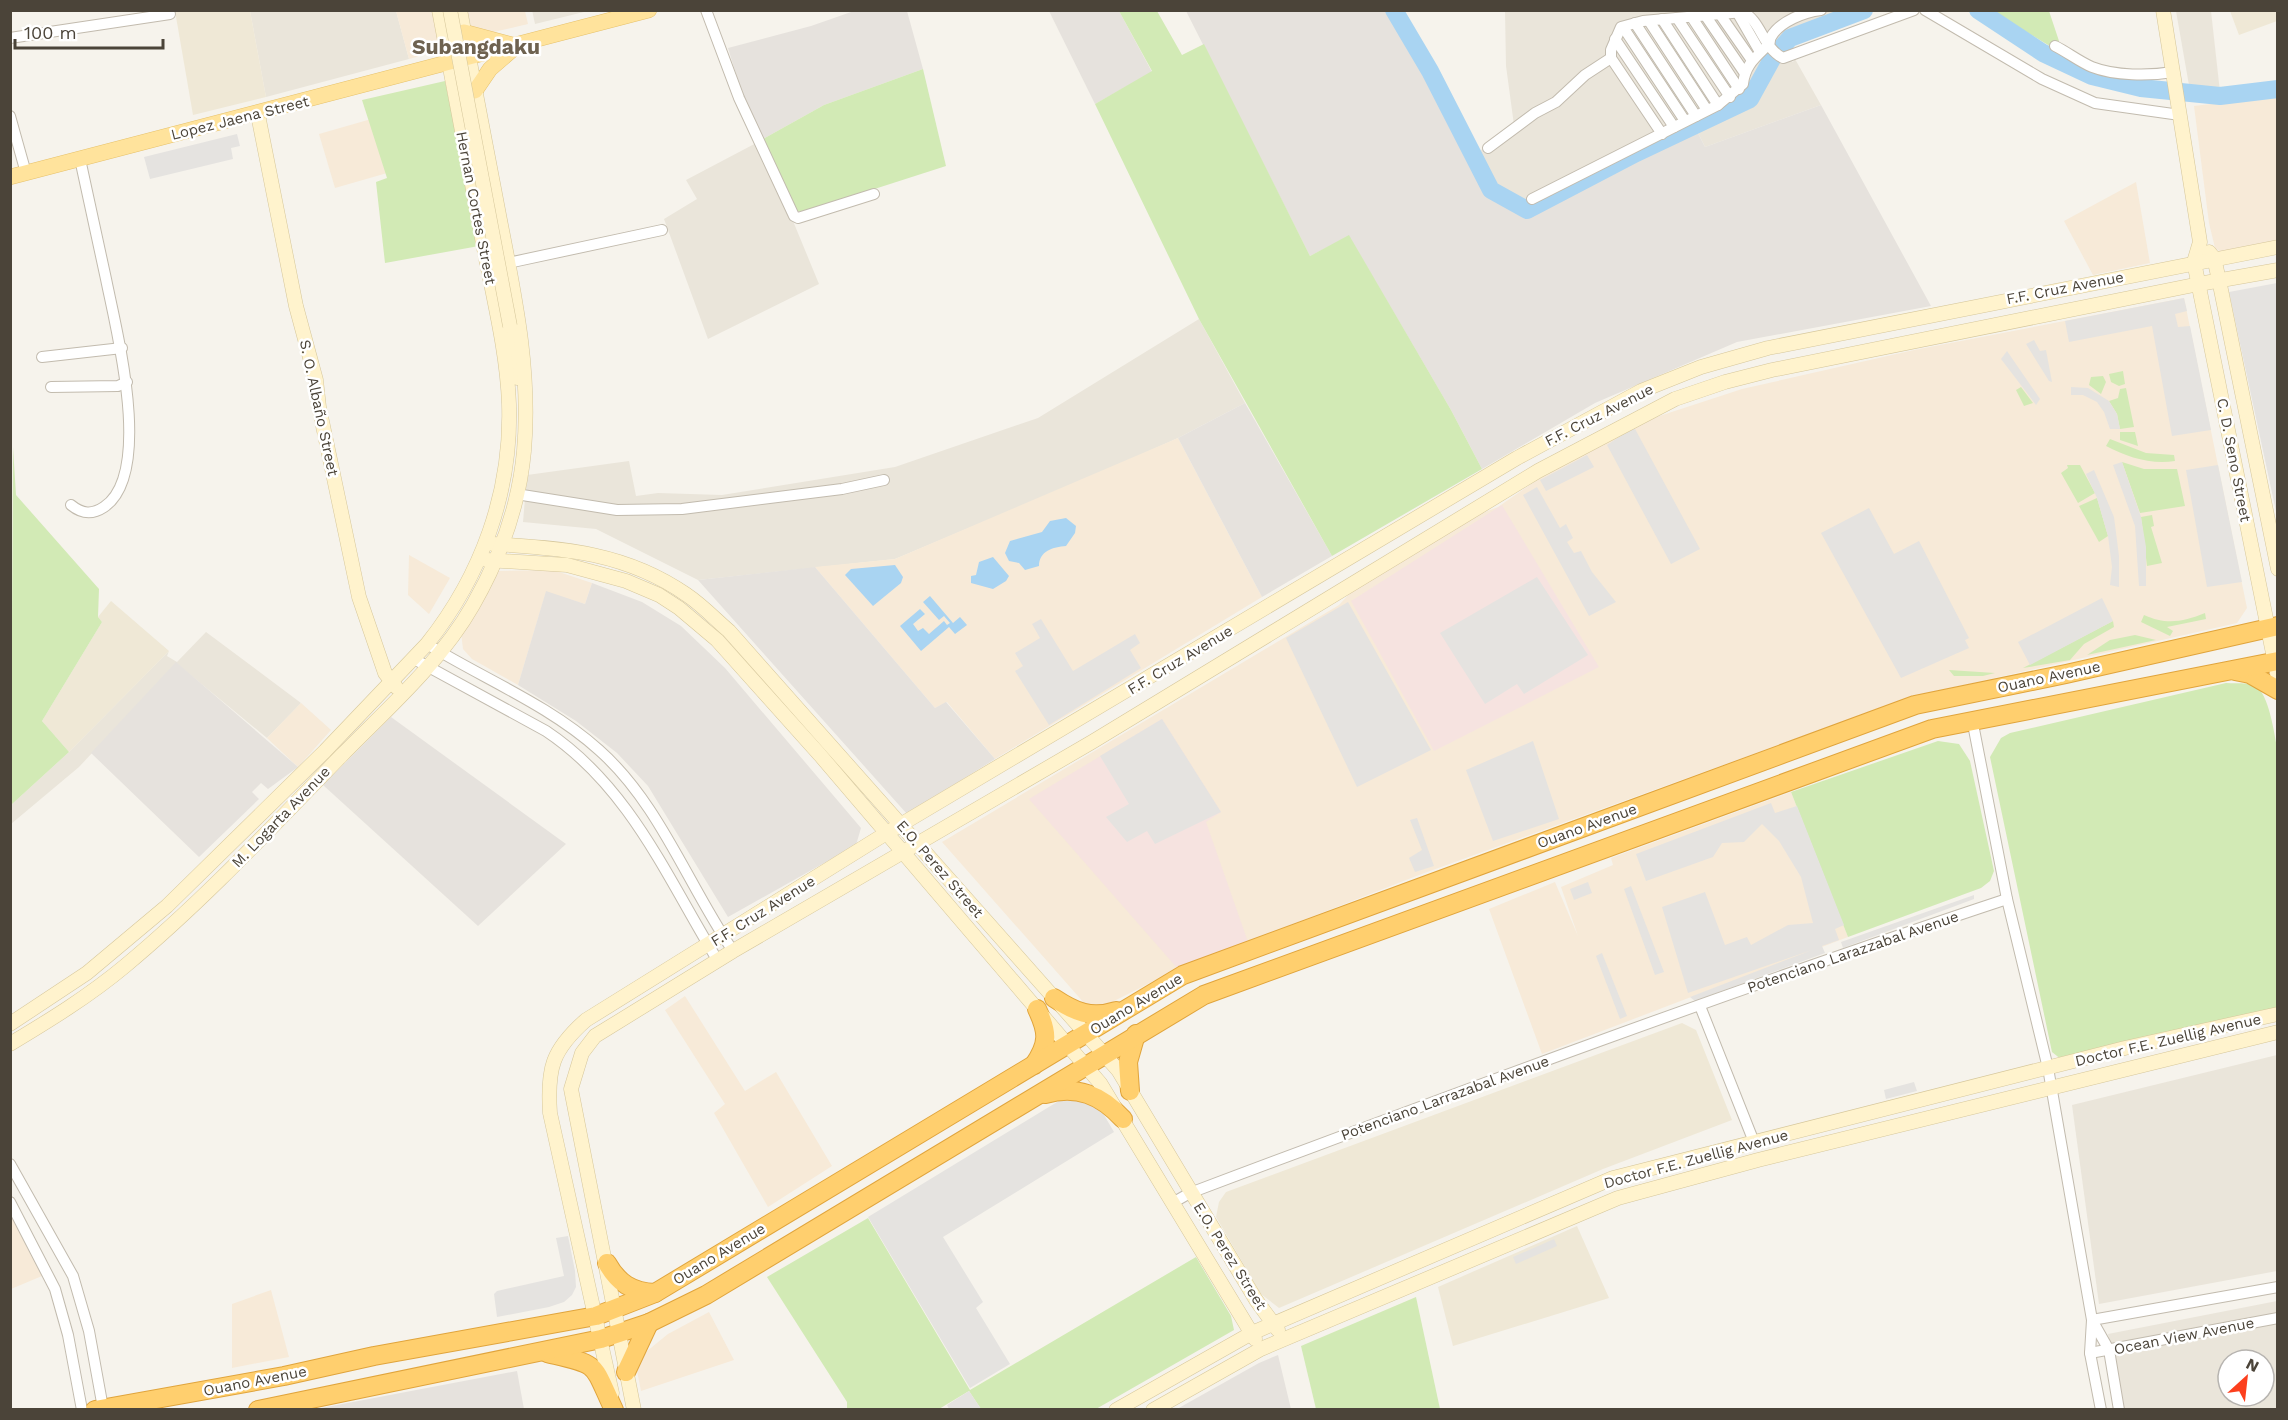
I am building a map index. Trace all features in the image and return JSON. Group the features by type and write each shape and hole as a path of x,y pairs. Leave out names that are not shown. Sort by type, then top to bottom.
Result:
{"highway":[{"name":"Ouano Avenue","path":"99,1409 596,1316 655,1293 1184,975 1915,705 2066,674 2272,627"},
{"name":"Ouano Avenue","path":"258,1410 610,1337 649,1323 706,1295 1084,1065 1204,995 1436,909 1932,729 2230,670 2276,667"},
{"path":"2230,670 2250,674 2277,690"},
{"path":"1425,886 1436,909"},
{"path":"1054,998 1078,1012 1092,1016 1134,1005"},
{"path":"1033,1066 1047,1038 1037,1009"},
{"path":"1130,1091 1128,1062 1136,1034"},
{"path":"1026,1101 1054,1092 1078,1091 1102,1100 1123,1119"},
{"path":"607,1263 613,1274 626,1286 643,1292 655,1293"},
{"path":"626,1372 649,1323"},
{"path":"542,1352 591,1365 600,1375 615,1410"}],"main road":[{"name":"Lopez Jaena Street","path":"10,177 258,115 649,10"},
{"path":"464,32 516,46"},
{"path":"475,91 490,69 516,46"}],"street":[{"name":"Hernan Cortes Street","path":"439,10 499,328 509,406"},
{"name":"Hernan Cortes Street","path":"450,10 510,326 516,374 525,406"},
{"name":"Hernan Cortes Street","path":"459,10 520,324 525,406 524,454 502,544"},
{"path":"706,10 739,98 794,216 798,218 874,194"},
{"path":"1744,72 1766,53 1771,36 1804,13 1821,10"},
{"path":"1719,13 1766,53 1788,57 1914,10"},
{"path":"1925,10 2042,79 2095,103 2179,111"},
{"name":"C. D. Seno Street","path":"2163,10 2200,242 2194,262 2272,627 2276,667"},
{"path":"1488,148 1535,113 1556,102 1585,75 1611,58 1615,39 1623,27 1662,19 1737,12 1750,15 1766,53"},
{"path":"10,38 170,14"},
{"path":"1532,199 1685,122 1730,97 1739,89 1743,84 1744,72 1705,15"},
{"path":"1691,16 1739,89"},
{"path":"1677,18 1730,97"},
{"path":"1662,19 1689,60 1713,107"},
{"path":"1649,21 1679,66 1713,107"},
{"path":"1635,23 1696,116"},
{"path":"1623,27 1685,122"},
{"path":"1615,39 1674,127"},
{"path":"2055,45 2093,68 2174,77"},
{"path":"1640,97 1699,52"},
{"path":"1611,58 1640,97 1662,134"},
{"name":"S. O. Albaño Street","path":"258,115 296,306 316,380 319,407 359,597 385,674 402,693"},
{"path":"10,117 26,173"},
{"path":"71,505 78,511 95,512 112,500 122,485 127,450 127,382 122,348 80,159"},
{"path":"508,263 662,230"},
{"name":"C. D. Seno Street","path":"2200,242 2214,258 2275,546 2277,569"},
{"name":"F.F. Cruz Avenue","path":"634,1410 626,1372 610,1337 596,1316 550,1113 548,1082 553,1059 566,1038 586,1020 885,834 1517,458 1641,391 1701,367 1768,348 2277,247"},
{"name":"F.F. Cruz Avenue","path":"615,1410 610,1337 614,1309 607,1263 571,1089 582,1053 595,1036 734,951 920,844 1538,471 1675,399 1725,382 1772,370 2277,270"},
{"path":"42,357 122,348"},
{"name":"Hernan Cortes Street","path":"486,543 505,472 509,406 516,374"},
{"path":"51,387 118,386 127,382"},
{"path":"2225,415 2246,412"},
{"path":"516,494 617,510 682,509 819,492 884,480"},
{"name":"M. Logarta Avenue","path":"10,1024 87,973 198,878 391,683 448,618 486,543"},
{"name":"E.O. Perez Street","path":"486,543 567,548 631,565 666,581 688,596 729,631 1118,1070 1190,1193 1283,1340"},
{"name":"M. Logarta Avenue","path":"10,1044 97,988 169,928 219,881 440,652 472,607 496,561 502,544"},
{"name":"E.O. Perez Street","path":"479,560 567,565 626,581 659,595 698,622 743,669 1100,1083 1261,1349"},
{"path":"427,644 556,718 599,750 643,800 734,951"},
{"path":"414,658 546,731 562,742 607,783 629,810 718,961"},
{"path":"743,669 755,659"},
{"path":"1972,720 2007,899 2048,1068 2092,1320 2090,1353 2101,1410"},
{"name":"Potenciano Larazzabal Avenue","path":"1700,1006 1834,956 2007,899"},
{"path":"87,973 97,988"},
{"path":"1700,1006 1754,1142"},
{"name":"Potenciano Larrazabal Avenue","path":"1190,1193 1700,1006"},
{"name":"Doctor F.E. Zuellig Avenue","path":"1116,1410 1252,1333 1613,1178 2048,1068 2277,1014"},
{"name":"Doctor F.E. Zuellig Avenue","path":"1154,1410 1261,1349 1618,1198 1758,1160 2277,1032"},
{"path":"10,1164 73,1276 89,1330 99,1409"},
{"path":"10,1196 24,1189"},
{"path":"1174,1202 1190,1193"},
{"path":"10,1202 55,1289 68,1335 82,1410"},
{"name":"Ocean View Avenue","path":"2092,1320 2277,1287"},
{"name":"Ocean View Avenue","path":"2090,1353 2277,1318"},
{"path":"2092,1320 2109,1350 2119,1410"}],"shaded area":[{"path":"532,10 588,10 588,11 535,24"},
{"path":"175,11 250,11 266,97 193,115"},
{"path":"250,11 396,11 409,59 266,97"},
{"path":"396,11 435,11 443,50 409,59"},
{"path":"467,11 525,11 528,24 485,34 471,27"},
{"path":"854,11 907,11 923,69 824,105 763,139 743,97 728,48 811,26"},
{"path":"1049,11 1119,11 1152,72 1095,104"},
{"path":"1186,11 1392,11 1487,190 1526,212 1697,131 1705,147 1821,105 1931,306 1737,342 1595,403 1482,469 1451,410 1349,236 1310,256"},
{"path":"1505,11 1853,11 1766,48 1747,96 1528,209 1496,189 1476,154 1514,125 1506,66"},
{"path":"2176,11 2211,11 2220,92 2190,91"},
{"path":"2230,11 2277,11 2277,21 2239,35"},
{"path":"1781,55 1793,62 1795,59 1821,105 1705,147 1697,131 1752,104 1763,90 1768,76"},
{"path":"2277,96 2277,241 2221,252 2215,248 2209,223 2194,106"},
{"path":"413,107 429,161 335,188 319,134"},
{"path":"237,134 240,146 231,148 233,159 150,179 144,157"},
{"path":"760,141 819,284 708,339 664,219 697,199 686,180"},
{"path":"2136,182 2150,263 2093,275 2064,221"},
{"path":"2278,283 2277,516 2229,292"},
{"path":"2184,298 2247,608 2237,623 1911,697 1419,875 1178,969 1092,1012 942,842 1339,605 1352,591 1477,515 1498,507 1537,480 1635,424 1742,389 1914,350"},
{"path":"2184,298 2187,311 2175,314 2178,327 2190,326 2211,430 2172,436 2152,326 2069,342 2065,321"},
{"path":"1199,319 1245,403 1178,438 1093,476 895,559 698,580 596,529 523,522 527,475 629,461 636,496 658,493 722,495 895,467 1038,418"},
{"path":"2034,340 2040,351 2046,350 2052,382 2049,381 2026,344"},
{"path":"2007,351 2040,399 2036,405 2001,359"},
{"path":"2071,387 2088,388 2109,401 2117,414 2120,429 2110,429 2104,412 2097,402 2083,395 2071,395"},
{"path":"1245,403 1332,556 1262,597 1178,438"},
{"path":"1634,427 1700,549 1671,564 1607,445"},
{"path":"1178,438 1262,597 995,759 947,702 935,708 815,567 895,559"},
{"path":"1587,455 1594,467 1546,491 1540,480"},
{"path":"2122,462 2141,517 2146,547 2146,586 2139,586 2135,526 2113,465"},
{"path":"2218,465 2242,582 2207,587 2186,470"},
{"path":"2094,470 2114,517 2119,556 2119,587 2110,585 2112,567 2108,536 2097,498 2086,474"},
{"path":"1537,487 1560,528 1566,524 1573,538 1567,542 1574,553 1581,551 1592,572 1616,602 1589,616 1523,495"},
{"path":"1502,505 1599,667 1434,751 1351,601"},
{"path":"1869,508 1894,554 1919,541 1969,638 1965,640 1969,648 1901,678 1821,533"},
{"path":"409,555 450,578 429,614 408,595"},
{"path":"815,567 935,708 946,702 995,759 907,814 698,580"},
{"path":"553,570 592,583 585,604 546,592 518,685 472,659 463,649 461,633 497,571"},
{"path":"1537,577 1588,655 1524,694 1517,684 1485,704 1440,633"},
{"path":"592,583 642,602 681,626 725,668 861,828 856,845 728,917 648,786 617,753 576,721 518,685 546,591 585,604"},
{"path":"2102,598 2113,621 2030,665 2018,642"},
{"path":"111,601 169,651 69,752 42,721 102,622 98,617"},
{"path":"1348,602 1431,750 1357,787 1286,638"},
{"path":"1041,619 1073,671 1135,634 1140,643 1130,650 1141,668 1049,725 1015,671 1023,666 1015,653 1040,638 1032,624"},
{"path":"206,632 301,703 267,738 176,663 79,767 11,824 11,805 69,752 169,651 167,656 177,662"},
{"path":"176,662 298,767 268,789 261,783 252,792 259,799 199,857 91,753"},
{"path":"301,703 331,730 298,767 267,738"},
{"path":"391,717 566,844 478,926 323,785"},
{"path":"1162,719 1221,812 1206,822 1248,942 1178,969 1029,799"},
{"path":"1162,719 1221,812 1155,844 1147,831 1127,842 1106,817 1129,804 1100,756"},
{"path":"1533,741 1559,819 1493,841 1466,770"},
{"path":"1791,792 1848,937 1542,1054 1489,909 1555,882 1578,936 1561,887 1613,865 1611,858"},
{"path":"1771,803 1775,813 1797,806 1844,925 1835,929 1839,940 1822,946 1825,953 1695,1001 1690,997 1812,950 1688,993 1662,907 1705,892 1725,945 1747,937 1751,945 1788,925 1813,923 1801,877 1779,841 1762,824 1744,842 1722,843 1713,857 1646,881 1636,854"},
{"path":"1417,818 1434,866 1415,872 1409,858 1422,850 1410,820"},
{"path":"1588,882 1592,893 1574,900 1570,889"},
{"path":"1631,886 1664,972 1655,975 1624,889"},
{"path":"1974,895 1974,899 1843,948 1841,942"},
{"path":"1602,953 1627,1016 1620,1019 1596,956"},
{"path":"685,996 745,1091 776,1072 832,1166 768,1207 714,1113 725,1104 665,1010"},
{"path":"1682,1023 1696,1030 1732,1120 1603,1169 1279,1308 1261,1294 1216,1217 1219,1202 1226,1192"},
{"path":"2277,1055 2277,1271 2099,1304 2072,1105"},
{"path":"1914,1082 1917,1091 1886,1099 1884,1090"},
{"path":"1062,1099 1097,1103 1114,1132 943,1237 983,1302 976,1308 1010,1364 970,1388 868,1217"},
{"path":"10,1211 42,1276 11,1289 10,1289"},
{"path":"1577,1226 1609,1298 1453,1346 1438,1287"},
{"path":"568,1236 575,1271 576,1287 572,1295 564,1302 549,1307 497,1317 494,1294 497,1291 564,1276 556,1238"},
{"path":"1554,1239 1557,1246 1516,1264 1513,1257"},
{"path":"271,1290 289,1357 232,1368 232,1304"},
{"path":"2277,1301 2277,1409 2124,1409 2108,1334"},
{"path":"709,1312 734,1360 641,1391 637,1371 646,1352 668,1334"},
{"path":"1278,1355 1291,1409 1177,1409 1259,1363"},
{"path":"517,1371 524,1409 316,1409"},
{"path":"969,1391 981,1409 949,1409 947,1405"}],"green space":[{"path":"1119,11 1157,11 1182,55 1204,44 1310,256 1349,235 1451,410 1482,469 1332,556 1199,319 1095,104 1152,71"},
{"path":"1992,11 2049,11 2059,41 2053,48"},
{"path":"923,69 946,166 803,212 794,210 763,139 824,105"},
{"path":"445,81 479,246 385,263 376,182 387,178 362,100"},
{"path":"2123,371 2125,384 2119,386 2111,382 2109,374"},
{"path":"2103,376 2106,382 2101,394 2089,385 2091,377"},
{"path":"2021,387 2033,403 2024,406 2016,390"},
{"path":"2126,388 2134,427 2120,429 2117,414 2109,401 2118,398 2120,389"},
{"path":"2120,432 2135,432 2138,446 2120,440"},
{"path":"2110,439 2146,453 2174,455 2175,461 2148,461 2122,454 2106,446"},
{"path":"13,447 16,495 99,589 98,617 102,622 42,721 69,752 11,805"},
{"path":"2122,462 2144,469 2177,469 2185,506 2140,513"},
{"path":"2067,465 2080,465 2095,493 2078,503 2061,473 2068,468"},
{"path":"2097,498 2108,536 2099,542 2079,506"},
{"path":"2152,515 2154,526 2151,527 2162,563 2147,566 2141,517"},
{"path":"2205,613 2206,619 2167,627 2173,631 2170,636 2141,622 2144,615 2174,621 2189,619"},
{"path":"2113,621 2114,627 2084,644 2070,660 2023,668"},
{"path":"2135,635 2156,640 2087,655 2110,640"},
{"path":"1949,670 1995,673 1983,676 1954,676"},
{"path":"2226,683 2248,684 2260,690 2270,714 2277,747 2277,1009 2062,1060 2052,1052 1990,757 2001,738 2010,733"},
{"path":"1938,741 1959,744 1970,761 1994,871 1990,881 1981,888 1848,937 1791,792"},
{"path":"868,1218 970,1390 1196,1257 1231,1316 1234,1330 1096,1409 981,1409 969,1391 939,1409 847,1409 847,1402 767,1277"},
{"path":"1416,1297 1440,1409 1316,1409 1301,1346"}],"water":[{"path":"1066,518 1076,526 1075,533 1066,546 1056,547 1044,553 1039,566 1025,570 1019,563 1009,561 1005,553 1010,541 1042,532 1050,521"},
{"path":"993,557 1009,576 1006,581 993,589 971,583 971,576 976,575 979,562"},
{"path":"895,565 903,577 901,583 873,606 845,575 851,569"},
{"path":"930,596 953,623 960,617 967,625 955,634 949,627 921,651 900,626 920,609 925,614 913,624 918,631 923,628 929,634 944,621 947,625 950,623 944,616 939,620 923,602"}],"waterway":[{"path":"1394,10 1430,71 1491,190 1527,210 1636,153 1750,99 1772,59 1790,38 1864,10"},
{"path":"1978,10 2043,53 2092,76 2141,88 2220,96 2278,89"}],"district":[{"name":"Subangdaku","path":"476,46"}]}
